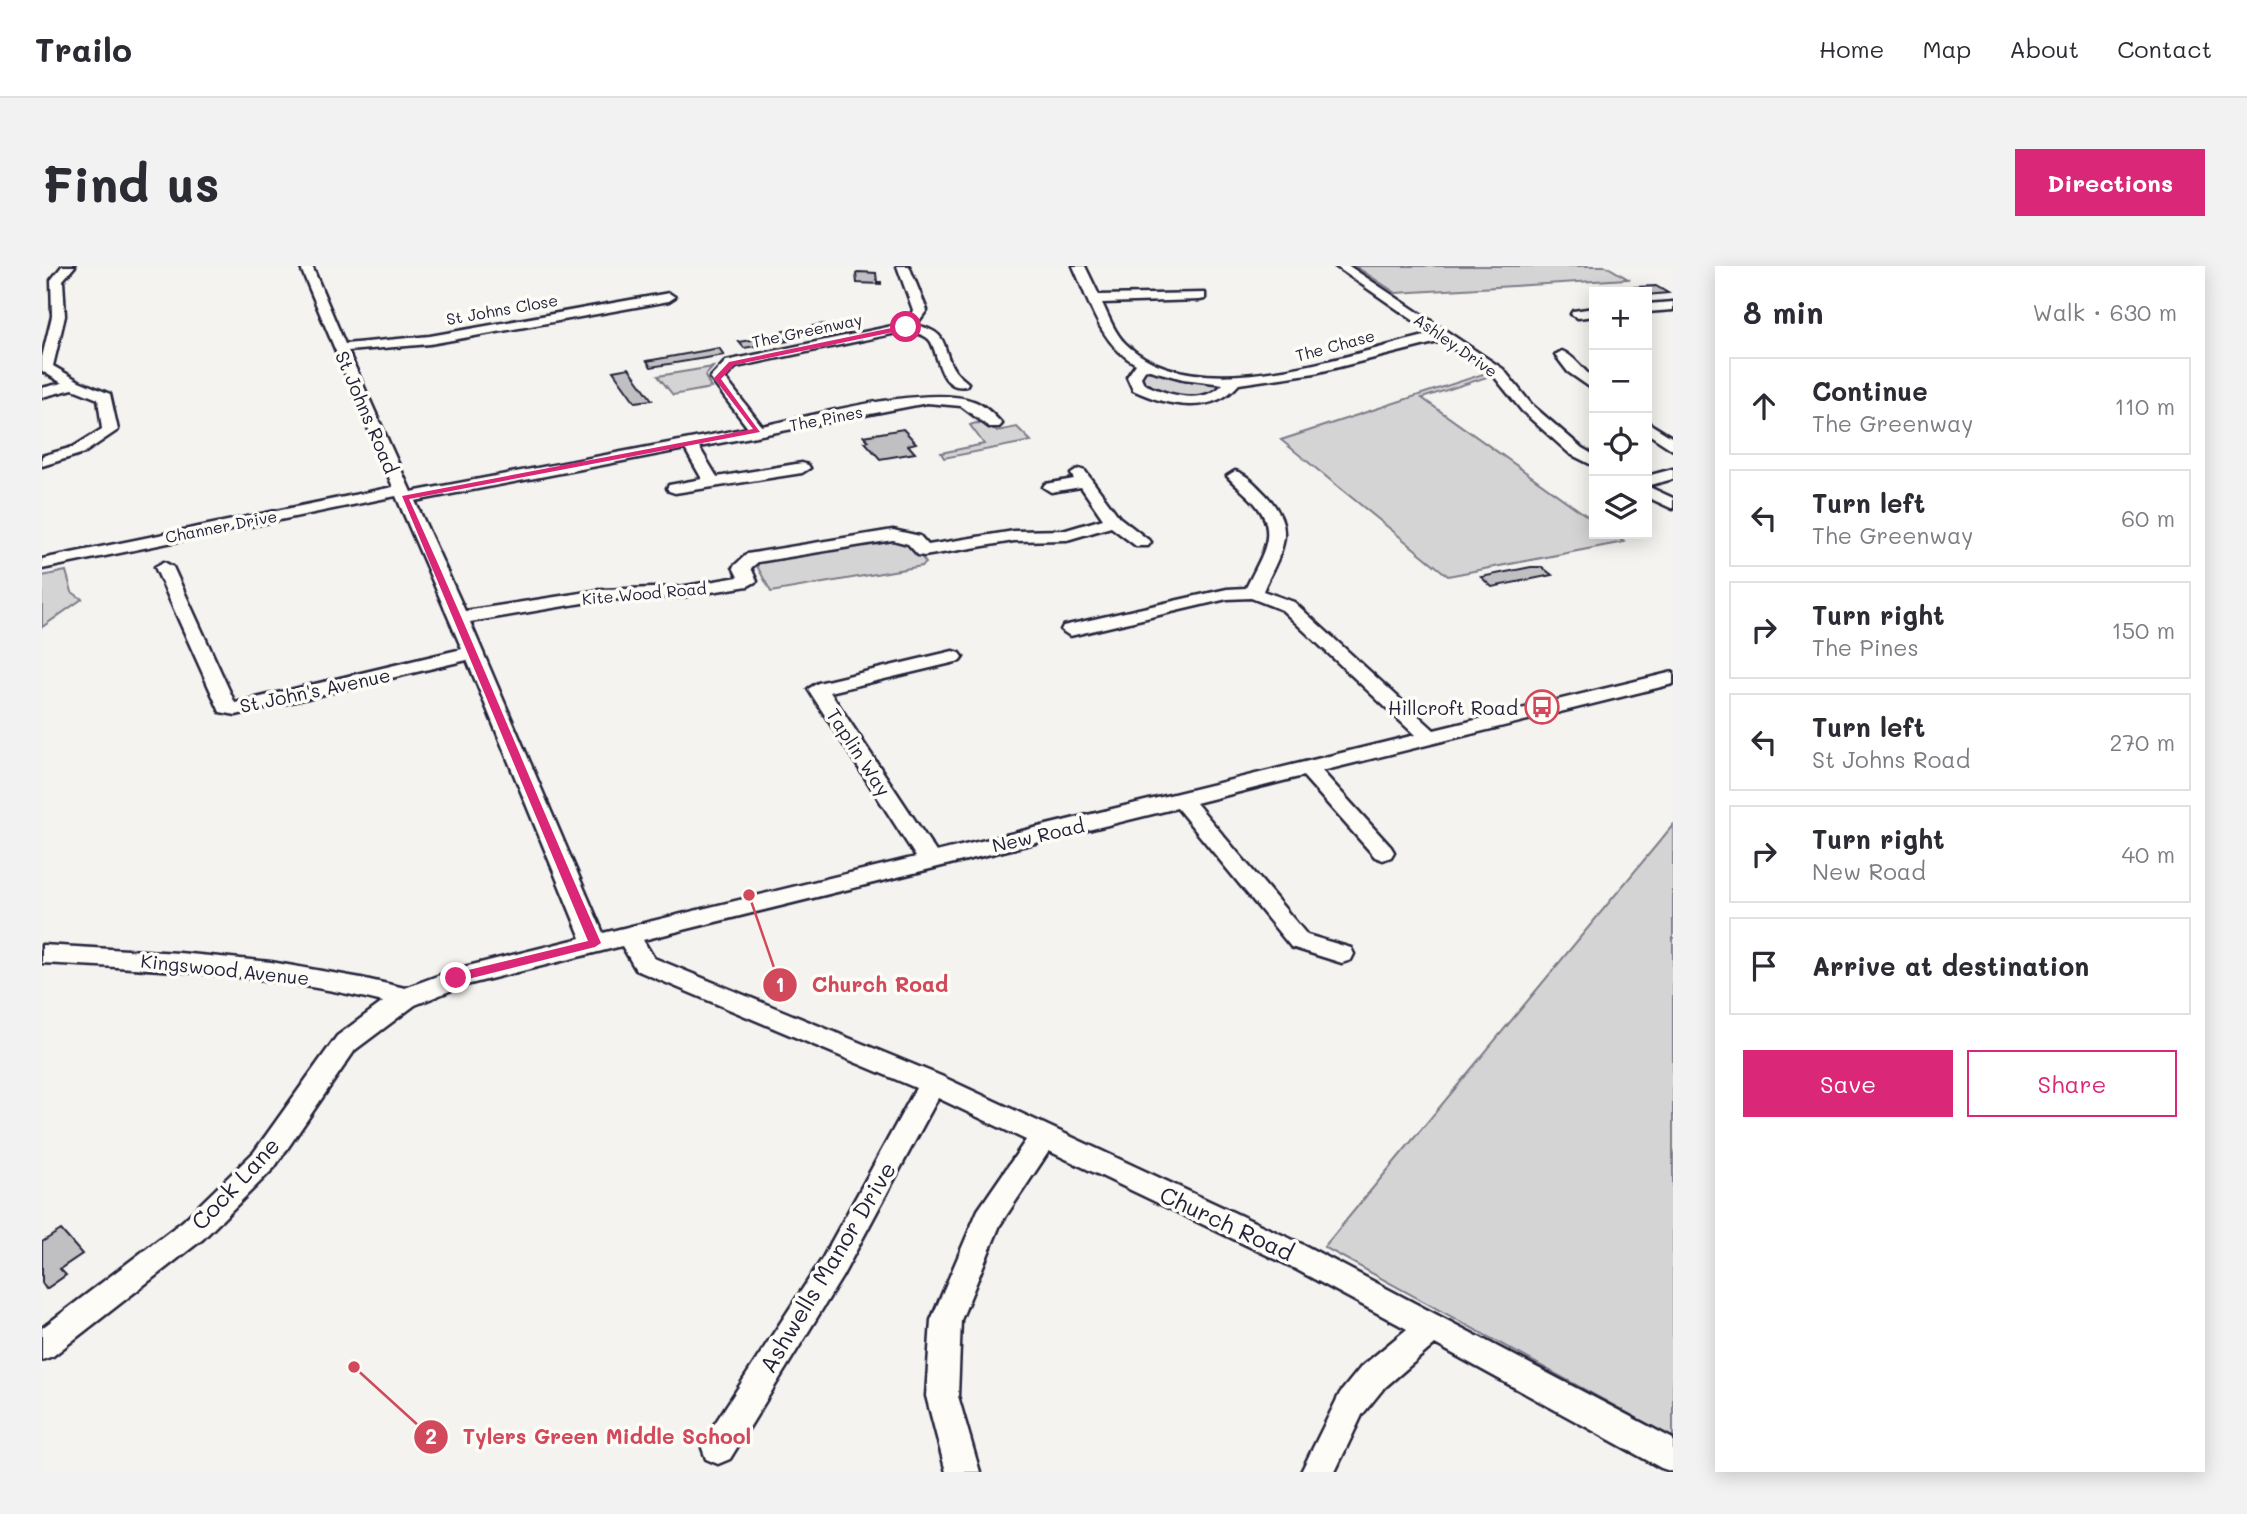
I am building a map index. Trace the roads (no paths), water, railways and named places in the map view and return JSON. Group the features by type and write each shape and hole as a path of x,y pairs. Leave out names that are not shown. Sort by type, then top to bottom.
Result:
{"street":[{"path":"42,461 59,458 90,446 110,430 105,397 74,384 45,367 51,353 59,310 49,299 57,280 69,266"},
{"name":"St Johns Road","path":"306,266 402,494 459,618 471,653 595,943"},
{"path":"903,266 920,310 916,319 906,327"},
{"name":"The Chase","path":"1079,266 1118,345 1143,363 1166,371 1233,382 1276,378 1407,343 1445,336"},
{"name":"Ashley Drive","path":"1341,266 1498,372 1527,408 1576,451 1589,458"},
{"path":"1096,299 1200,296"},
{"name":"St Johns Close","path":"341,348 430,340 669,297"},
{"path":"1652,308 1673,306"},
{"path":"1578,314 1589,313"},
{"path":"906,327 928,332 937,338 943,362 954,379 961,383"},
{"name":"The Greenway","path":"758,431 717,378 731,364 906,327"},
{"path":"1562,355 1573,369 1589,382"},
{"name":"The Chase","path":"1143,363 1134,377 1138,387 1156,396 1187,401 1209,399 1226,393 1233,382"},
{"path":"42,393 74,384"},
{"name":"The Pines","path":"402,494 927,399 949,400 975,408 993,424"},
{"path":"1652,430 1673,445"},
{"path":"690,444 712,482"},
{"path":"675,488 802,468"},
{"path":"1652,480 1673,474"},
{"path":"1235,476 1248,486 1276,520 1277,536 1253,593"},
{"path":"1051,487 1082,478 1113,521 1142,542"},
{"name":"Channer Drive","path":"42,565 402,494"},
{"path":"1652,494 1673,504"},
{"name":"Kite Wood Road","path":"459,618 600,596 680,592 748,581 741,567 753,558 893,535 914,540 928,557 1014,536 1067,535 1113,521"},
{"name":"St John's Avenue","path":"164,567 227,708 236,709 471,653"},
{"path":"1070,630 1227,594 1253,593 1287,606 1428,736"},
{"name":"Taplin Way","path":"930,860 818,689 953,657"},
{"name":"New Road","path":"406,998 456,978 930,860 1183,801 1428,736 1673,678"},
{"path":"1308,769 1383,852"},
{"path":"1183,801 1299,941 1342,954"},
{"name":"Church Road","path":"628,935 645,964 932,1083 1296,1255 1673,1457"},
{"name":"Kingswood Avenue","path":"42,954 242,969 368,988 406,998"},
{"name":"Cock Lane","path":"42,1346 193,1230 264,1160 346,1043 406,998"},
{"name":"Ashwells Manor Drive","path":"718,1448 832,1268 932,1083"},
{"path":"964,1472 943,1396 946,1320 988,1219 1044,1136"},
{"path":"1318,1472 1351,1404 1372,1378 1433,1327"}],"place":[{"name":"Hillcroft Road","path":"1542,707"},
{"name":"Church Road","path":"749,895"},
{"name":"Tylers Green Middle School","path":"354,1367"}]}
